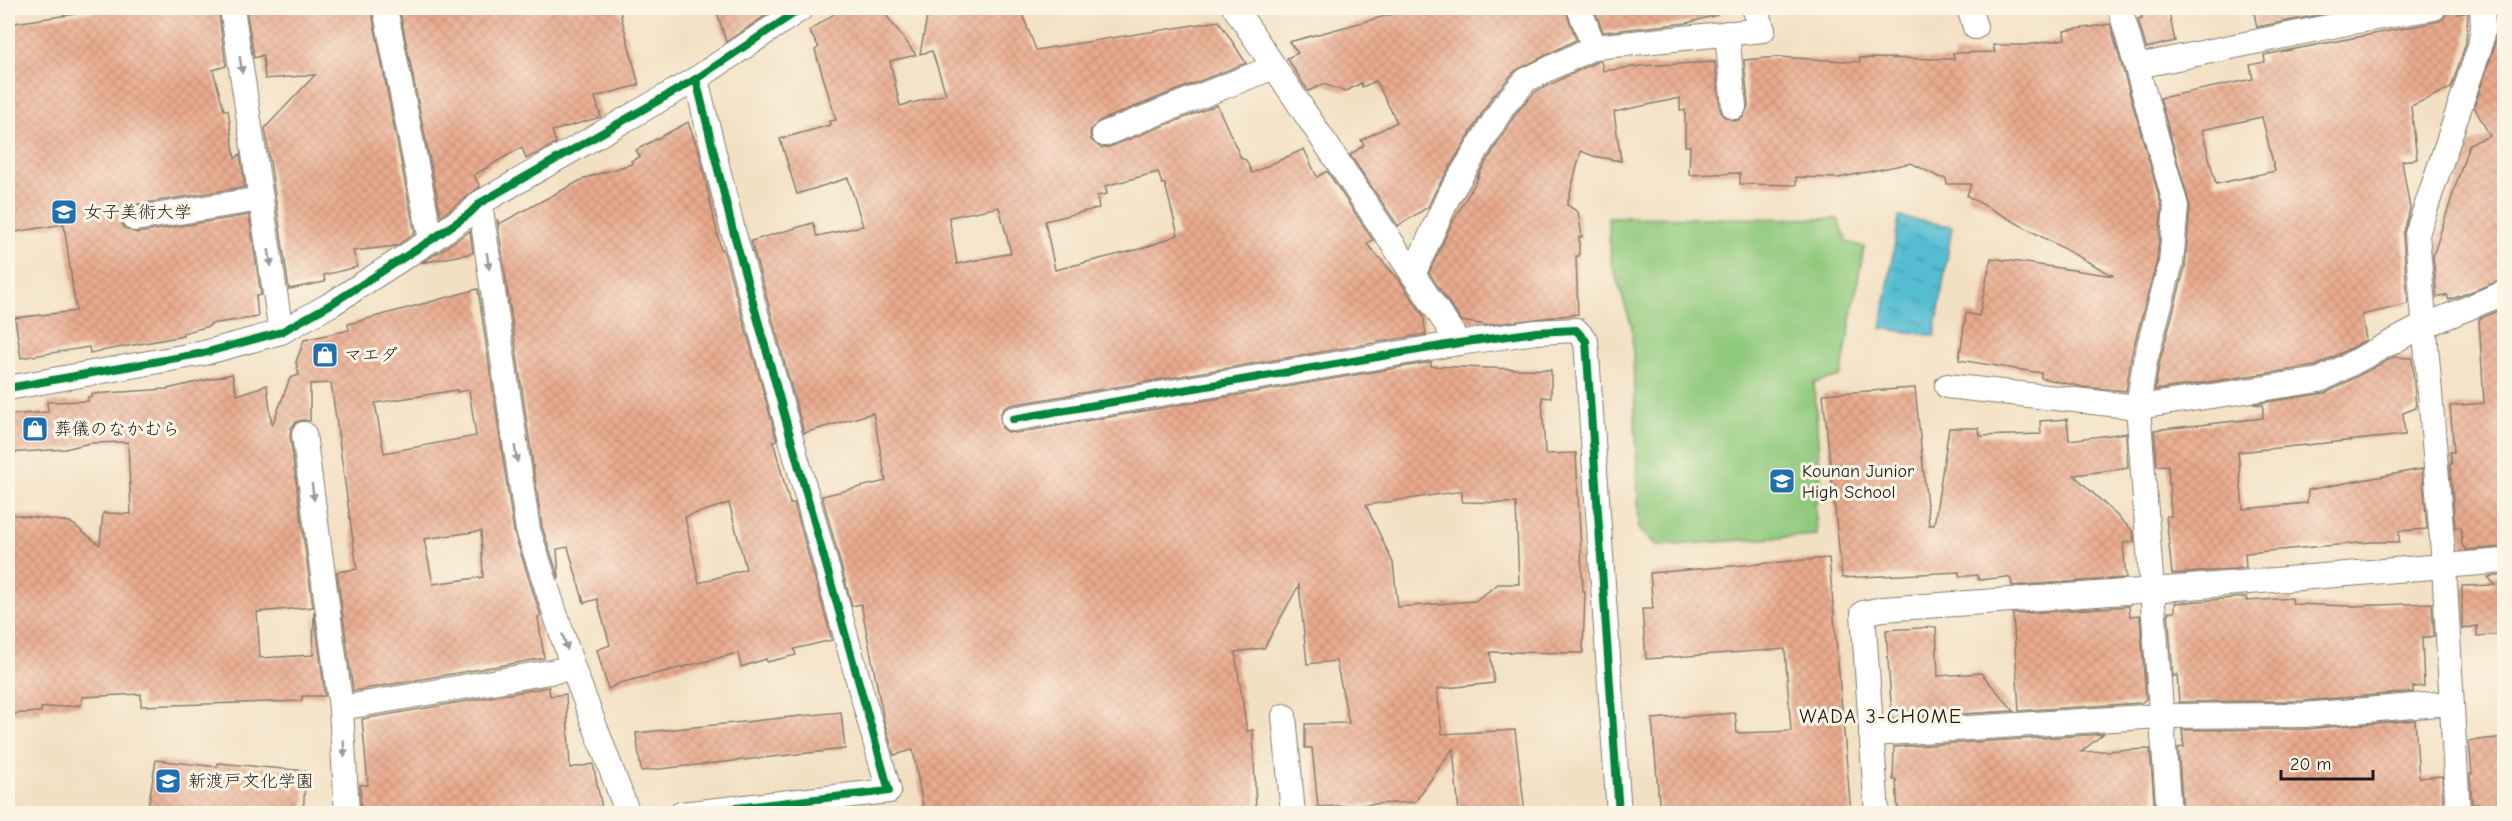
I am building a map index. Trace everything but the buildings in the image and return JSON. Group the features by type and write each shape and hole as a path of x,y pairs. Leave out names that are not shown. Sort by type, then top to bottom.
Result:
{"street":[{"path":"232,8 281,332"},
{"path":"385,8 431,240"},
{"path":"8,388 204,353 281,332 333,303 431,240 469,214 480,203 696,79 802,8"},
{"path":"1235,8 1459,343"},
{"path":"1580,8 1594,47"},
{"path":"1413,274 1448,197 1504,105 1526,80 1594,47 1762,30 1754,8"},
{"path":"2120,8 2176,207 2171,263 2145,361 2138,407 2169,813"},
{"path":"2138,66 2347,23 2434,8"},
{"path":"2458,813 2444,565 2418,234 2480,46 2483,27 2482,8"},
{"path":"1727,33 1734,107"},
{"path":"1104,134 1274,67"},
{"path":"681,813 889,791 732,227 696,79"},
{"path":"135,219 261,199"},
{"path":"480,203 528,530 573,668 628,813"},
{"path":"1947,386 2138,407 2320,380 2415,330 2505,293"},
{"path":"1013,418 1459,343 1536,332 1576,330 1586,341 1619,813"},
{"path":"304,435 341,708 347,813"},
{"path":"1877,813 1863,613 1883,609 2153,590 2505,561"},
{"path":"341,708 573,668"},
{"path":"1871,734 2161,716 2304,715 2451,703"},
{"path":"1284,716 1293,813"}],"green space":[{"path":"1608,217 1838,219 1847,242 1864,247 1841,376 1814,383 1822,501 1815,502 1817,535 1657,546 1639,530 1632,327 1611,261"}],"water":[{"path":"1899,217 1952,226 1935,336 1881,328"}],"cycle path":[{"path":"8,388 204,353 281,332 333,303 431,240 469,214 480,203 696,79 802,8"},
{"path":"681,814 889,791 732,227 696,79"},
{"path":"1013,419 1459,343 1536,332 1576,330 1586,341 1619,814"}],"place":[{"name":"女子美術大学","path":"64,212"},
{"name":"マエダ","path":"325,355"},
{"name":"葬儀のなかむら","path":"35,429"},
{"name":"Kounan Junior High School","path":"1782,481"},
{"name":"新渡戸文化学園","path":"168,781"}],"district":[{"name":"WADA 3-CHOME","path":"1881,716"}]}
